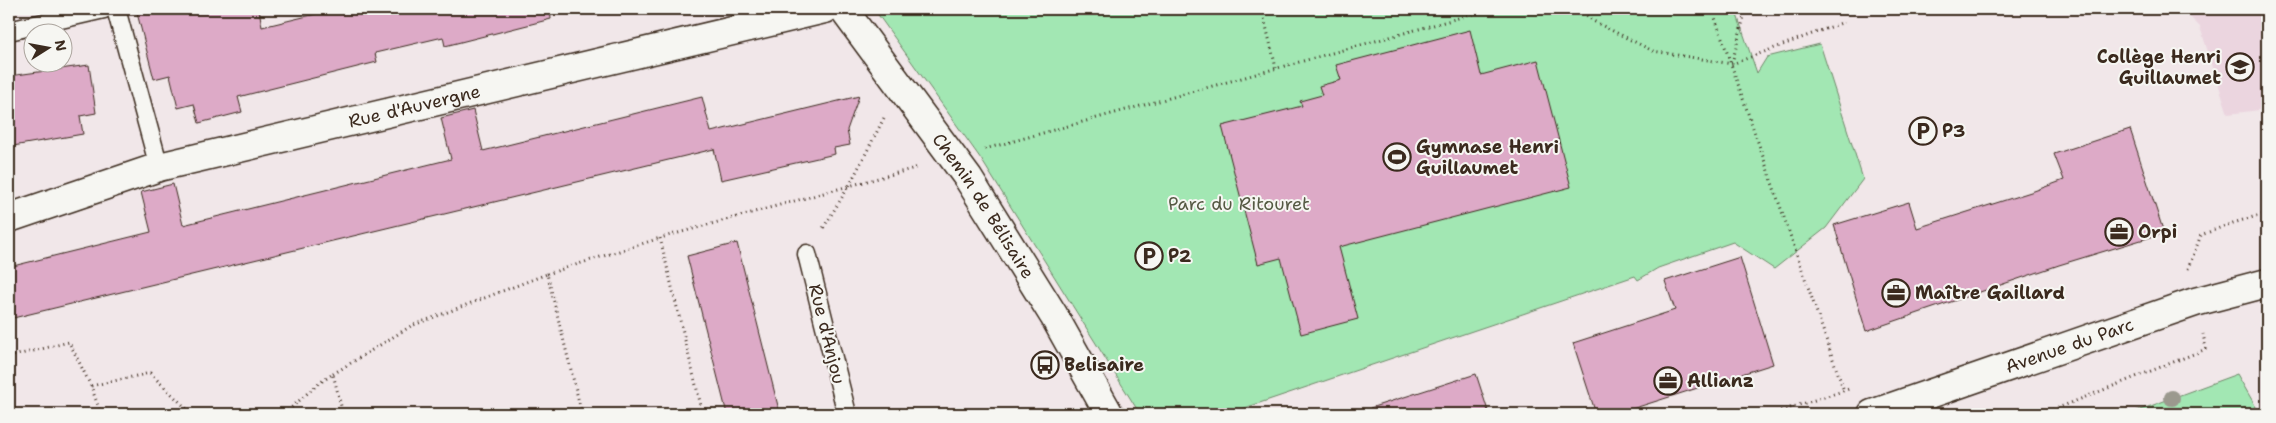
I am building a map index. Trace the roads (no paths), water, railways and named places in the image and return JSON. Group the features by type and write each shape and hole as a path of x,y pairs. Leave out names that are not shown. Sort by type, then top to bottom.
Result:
{"street":[{"name":"Rue d'Auvergne","path":"9,218 159,167 825,9"},
{"name":"Chemin de Bélisaire","path":"843,9 954,157 1054,316 1108,414"},
{"name":"Avenue du Parc","path":"1872,414 2195,302 2267,283"}],"lane":[{"path":"9,31 104,9"},
{"path":"116,9 159,167"},
{"name":"Rue d'Anjou","path":"807,254 847,414"}],"place":[{"name":"Collège Henri Guillaumet","path":"2240,67"},
{"name":"P3","path":"1923,131"},
{"name":"Gymnase Henri Guillaumet","path":"1397,157"},
{"name":"Orpi","path":"2119,232"},
{"name":"P2","path":"1149,256"},
{"name":"Maître Gaillard","path":"1896,293"},
{"name":"Belisaire","path":"1045,365"},
{"name":"Allianz","path":"1668,381"}],"park label":[{"name":"Parc du Ritouret","path":"1239,204"}]}
